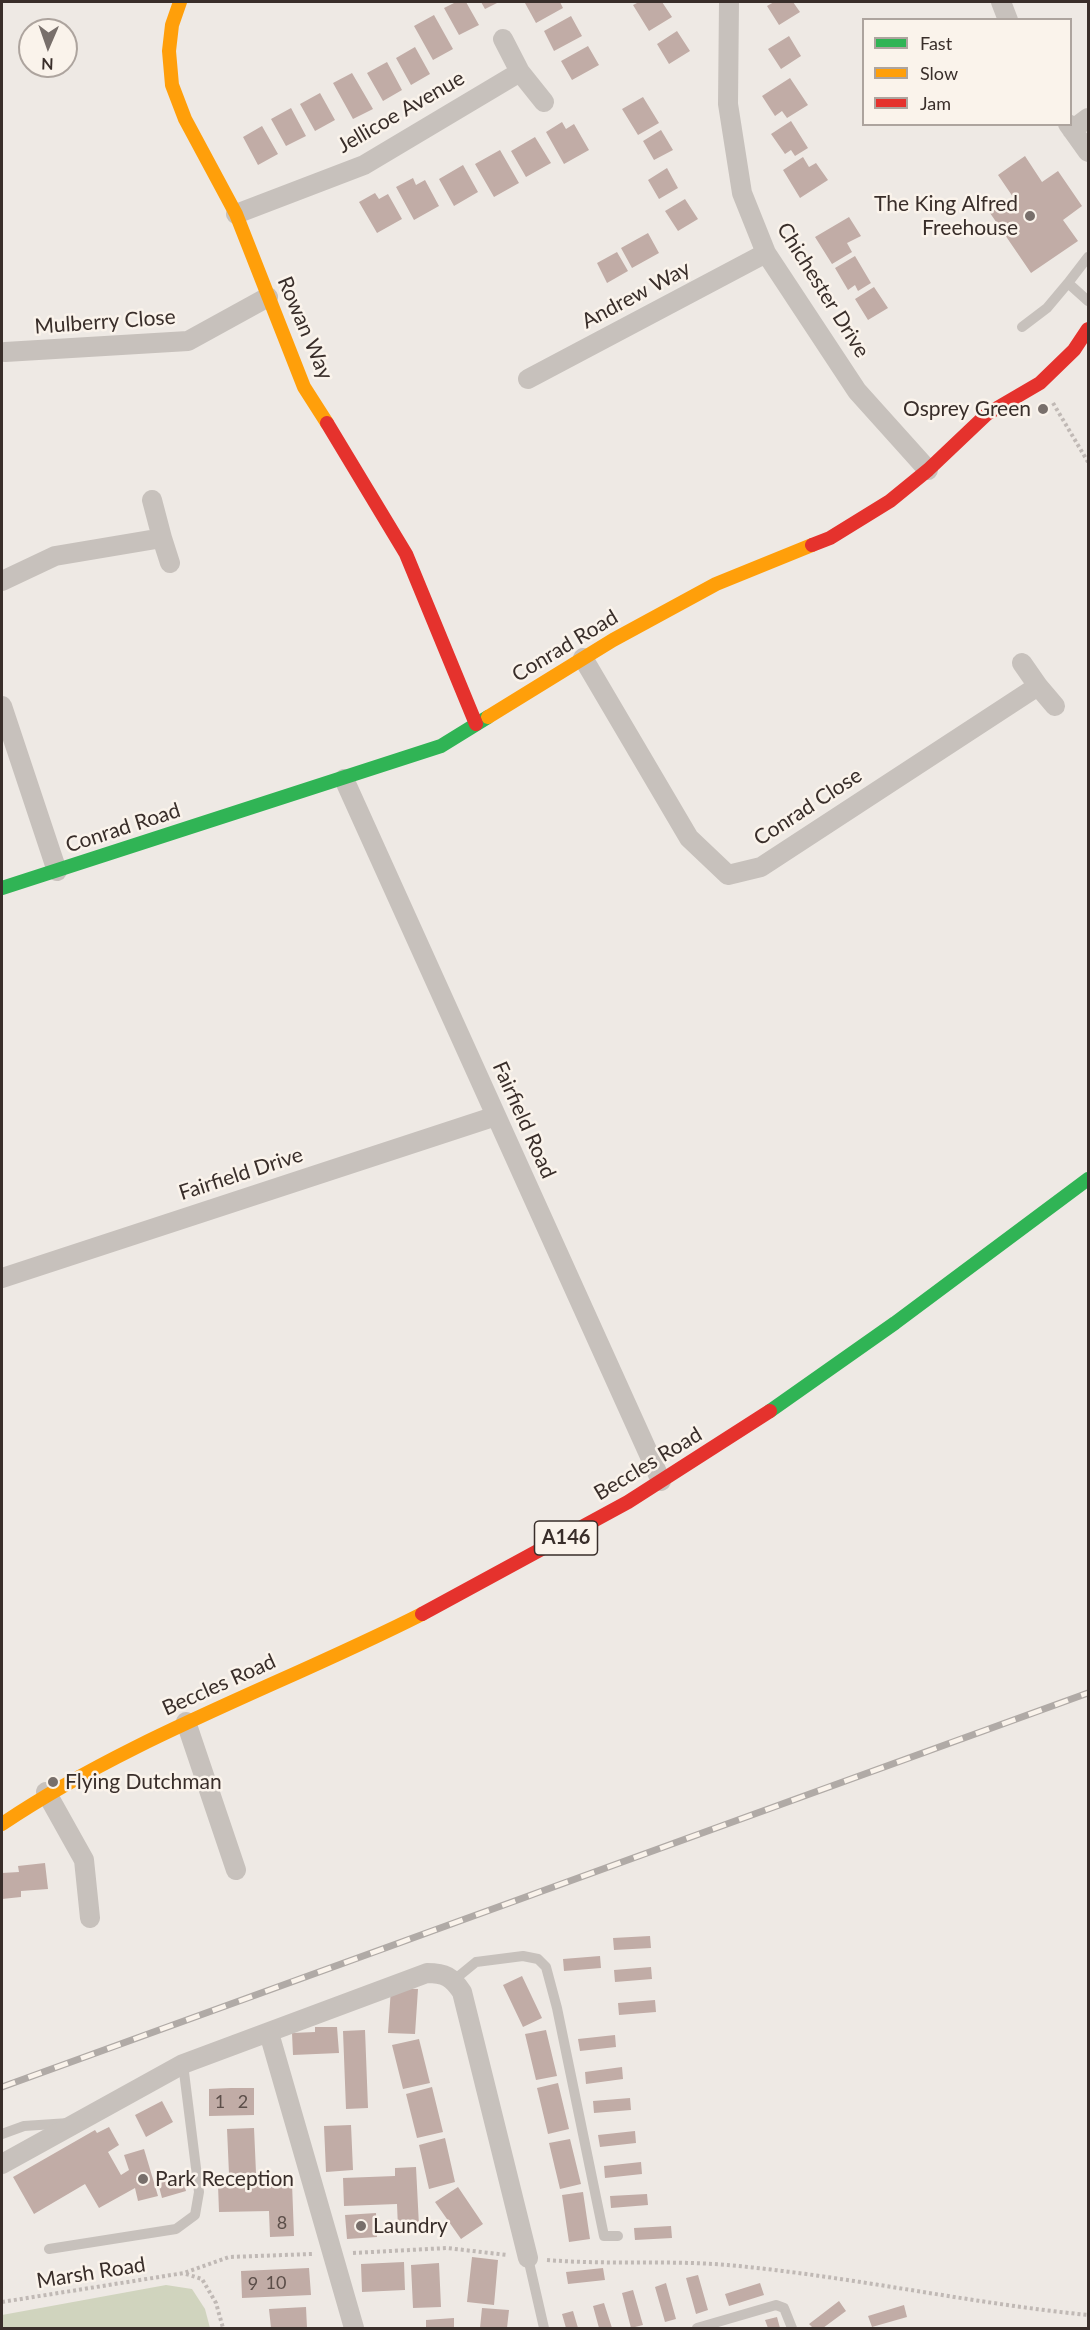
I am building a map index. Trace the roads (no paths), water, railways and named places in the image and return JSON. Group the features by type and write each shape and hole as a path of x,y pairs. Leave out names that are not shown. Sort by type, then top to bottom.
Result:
{"main road":[{"name":"Rowan Way","path":"180,2 172,25 169,51 172,85 185,118 236,214 304,387 365,483 406,554 476,724"},
{"name":"Conrad Road","path":"2,888 441,746 583,658 716,584 830,538 890,501 928,470 987,414 1040,383 1074,350 1089,329"},
{"name":"Beccles Road","path":"2,1824 46,1792 186,1722 383,1634 561,1541 755,1424 1089,1179"}],"street":[{"name":"Chichester Drive","path":"729,2 728,104 742,193 766,253 857,391 928,470"},
{"path":"1001,2 1007,18"},
{"path":"503,39 520,72 544,102"},
{"name":"Jellicoe Avenue","path":"236,214 364,165 520,72"},
{"path":"1089,118 1070,127 1089,152"},
{"name":"Andrew Way","path":"528,380 766,253"},
{"name":"Mulberry Close","path":"5,352 188,341 268,297"},
{"path":"152,500 170,563"},
{"path":"2,581 55,556 162,538"},
{"name":"Conrad Close","path":"583,658 689,838 728,875 761,867 1038,686"},
{"path":"1022,663 1055,706"},
{"path":"2,706 57,871"},
{"name":"Fairfield Road","path":"344,779 661,1481"},
{"name":"Fairfield Drive","path":"2,1278 496,1116"},
{"path":"186,1722 236,1869"},
{"path":"46,1792 84,1860 90,1918"},
{"path":"2,2164 183,2064 427,1973 442,1973 454,1980 462,1992 528,2258"},
{"path":"269,2033 354,2328"}],"lane":[{"path":"1022,327 1047,308 1089,257"},
{"path":"1068,283 1089,301"},
{"path":"454,1980 476,1962 523,1956 538,1959 546,1967 557,2008 604,2236 618,2236"},
{"path":"49,2248 176,2229 195,2215 199,2192 183,2064"},
{"path":"2,2134 24,2126 77,2122"},
{"path":"528,2258 544,2328"},
{"path":"697,2328 776,2305 784,2308 792,2328"}],"railway":[{"path":"2,2087 1088,1693"}],"place":[{"name":"The King Alfred Freehouse","path":"1030,216"},
{"name":"Osprey Green","path":"1043,409"},
{"name":"Flying Dutchman","path":"53,1782"},
{"name":"Park Reception","path":"143,2179"},
{"name":"Laundry","path":"361,2226"}]}
